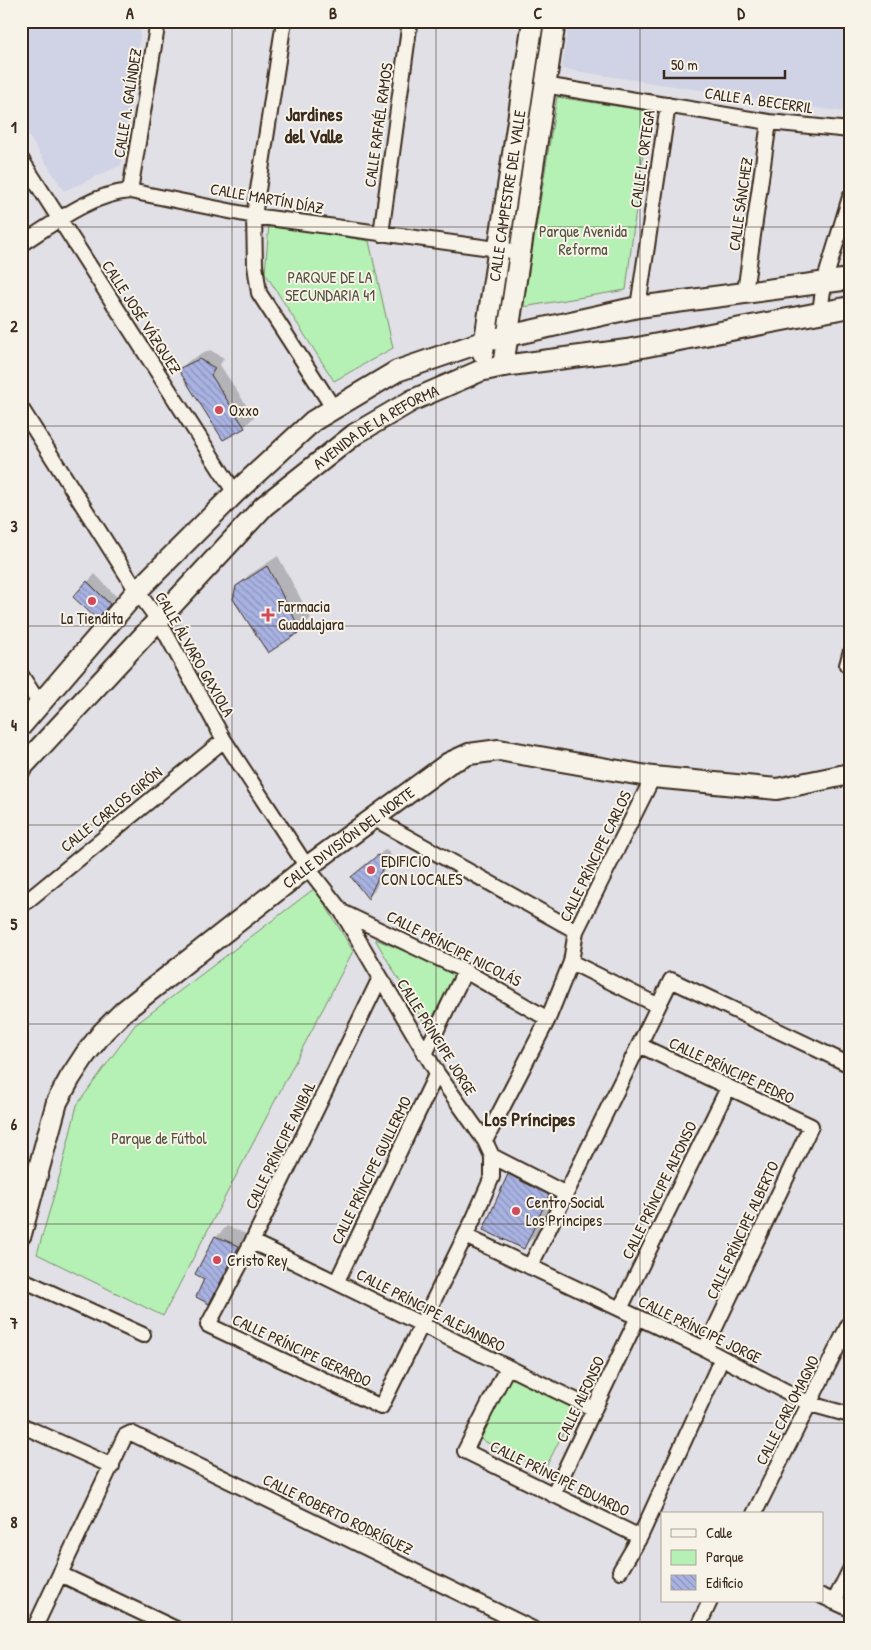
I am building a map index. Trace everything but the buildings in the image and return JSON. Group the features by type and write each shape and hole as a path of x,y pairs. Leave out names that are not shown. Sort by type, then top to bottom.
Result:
{"main road":[{"name":"CALLE CAMPESTRE DEL VALLE","path":"480,371 533,21"},
{"name":"CALLE CAMPESTRE DEL VALLE","path":"503,366 555,21"},
{"name":"AVENIDA DE LA REFORMA","path":"21,726 137,592 235,493 313,421 397,371 485,341 638,307 850,279"},
{"name":"AVENIDA DE LA REFORMA","path":"21,768 264,506 355,434 413,400 480,371 503,366 627,350 850,306"},
{"name":"CALLE DIVISIÓN DEL NORTE","path":"21,1234 57,1102 70,1078 103,1032 124,1011 307,867 449,763 469,754 499,750 653,777 777,789 850,774"}],"street":[{"name":"CALLE A. GALÍNDEZ","path":"130,191 158,21"},
{"path":"284,21 254,216 255,266 259,293 334,409"},
{"name":"CALLE RAFAÉL RAMOS","path":"381,234 410,21"},
{"name":"CALLE A. BECERRIL","path":"544,85 769,122 850,130"},
{"name":"CALLE L. ORTEGA","path":"638,307 668,105"},
{"name":"CALLE SÁNCHEZ","path":"746,292 769,122"},
{"name":"CALLE JOSÉ VÁZQUEZ","path":"21,159 235,493"},
{"name":"CALLE MARTÍN DÍAZ","path":"21,244 59,220 112,192 130,191 254,216 520,252"},
{"path":"820,312 824,283 850,198"},
{"name":"CALLE ÁLVARO GAXIOLA","path":"21,408 137,592 159,621 224,740 307,867"},
{"path":"21,675 39,703"},
{"name":"CALLE CARLOS GIRÓN","path":"21,906 224,740"},
{"name":"CALLE PRÍNCIPE CARLOS","path":"485,1141 548,1018 571,962 576,931 653,777"},
{"path":"373,818 576,931"},
{"name":"CALLE PRÍNCIPE JORGE","path":"307,867 342,912 424,1054 485,1141 492,1156"},
{"name":"CALLE PRÍNCIPE NICOLÁS","path":"342,912 465,971 548,1018"},
{"path":"571,962 657,1005"},
{"path":"424,1054 465,971"},
{"name":"CALLE PRÍNCIPE ANIBAL","path":"208,1325 252,1242 380,978"},
{"path":"530,1267 657,1005 671,980 850,1065"},
{"name":"CALLE PRÍNCIPE PEDRO","path":"639,1045 811,1126"},
{"name":"CALLE PRÍNCIPE GUILLERMO","path":"337,1282 436,1073"},
{"name":"CALLE PRÍNCIPE ALFONSO","path":"620,1308 728,1088"},
{"name":"CALLE PRÍNCIPE ALBERTO","path":"705,1349 811,1126"},
{"path":"422,1326 492,1177 492,1156 566,1194"},
{"name":"CALLE PRÍNCIPE JORGE","path":"465,1236 705,1349 810,1404 850,1415"},
{"name":"CALLE PRÍNCIPE ALEJANDRO","path":"252,1242 337,1282 594,1410"},
{"path":"21,1279 143,1334"},
{"name":"CALLE ALFONSO","path":"553,1495 638,1318"},
{"name":"CALLE CARLOMAGNO","path":"755,1512 850,1322"},
{"name":"CALLE PRÍNCIPE GERARDO","path":"208,1325 381,1407 422,1326"},
{"path":"620,1571 640,1537 722,1358"},
{"name":"CALLE PRÍNCIPE EDUARDO","path":"507,1368 465,1451 640,1537"},
{"path":"21,1425 112,1466 34,1629"},
{"name":"CALLE ROBERTO RODRÍGUEZ","path":"112,1466 128,1434 131,1433 533,1629"},
{"path":"850,1570 828,1599 850,1609"},
{"path":"60,1574 176,1629"},
{"path":"697,1629 710,1602"}],"shaded area":[{"path":"21,21 142,21 121,165 64,191 21,124"},
{"path":"569,21 850,21 850,113 562,69"}],"green space":[{"name":"Parque Avenida Reforma","path":"557,97 648,111 626,290 523,307"},
{"name":"PARQUE DE LA SECUNDARIA 41","path":"269,224 369,241 393,348 334,381 265,273"},
{"name":"Parque de Fútbol","path":"315,888 353,951 163,1316 37,1254 61,1171 77,1105 135,1025"},
{"path":"375,939 456,972 427,1028"},
{"path":"509,1372 577,1405 544,1471 476,1437"}],"place":[{"name":"Oxxo","path":"219,410"},
{"name":"La Tiendita","path":"92,601"},
{"name":"Farmacia Guadalajara","path":"268,615"},
{"name":"EDIFICIO CON LOCALES","path":"371,870"},
{"name":"Centro Social Los Principes","path":"516,1211"},
{"name":"Cristo Rey","path":"217,1260"}],"district":[{"name":"Jardines del Valle","path":"314,125"},
{"name":"Los Príncipes","path":"530,1119"}]}
